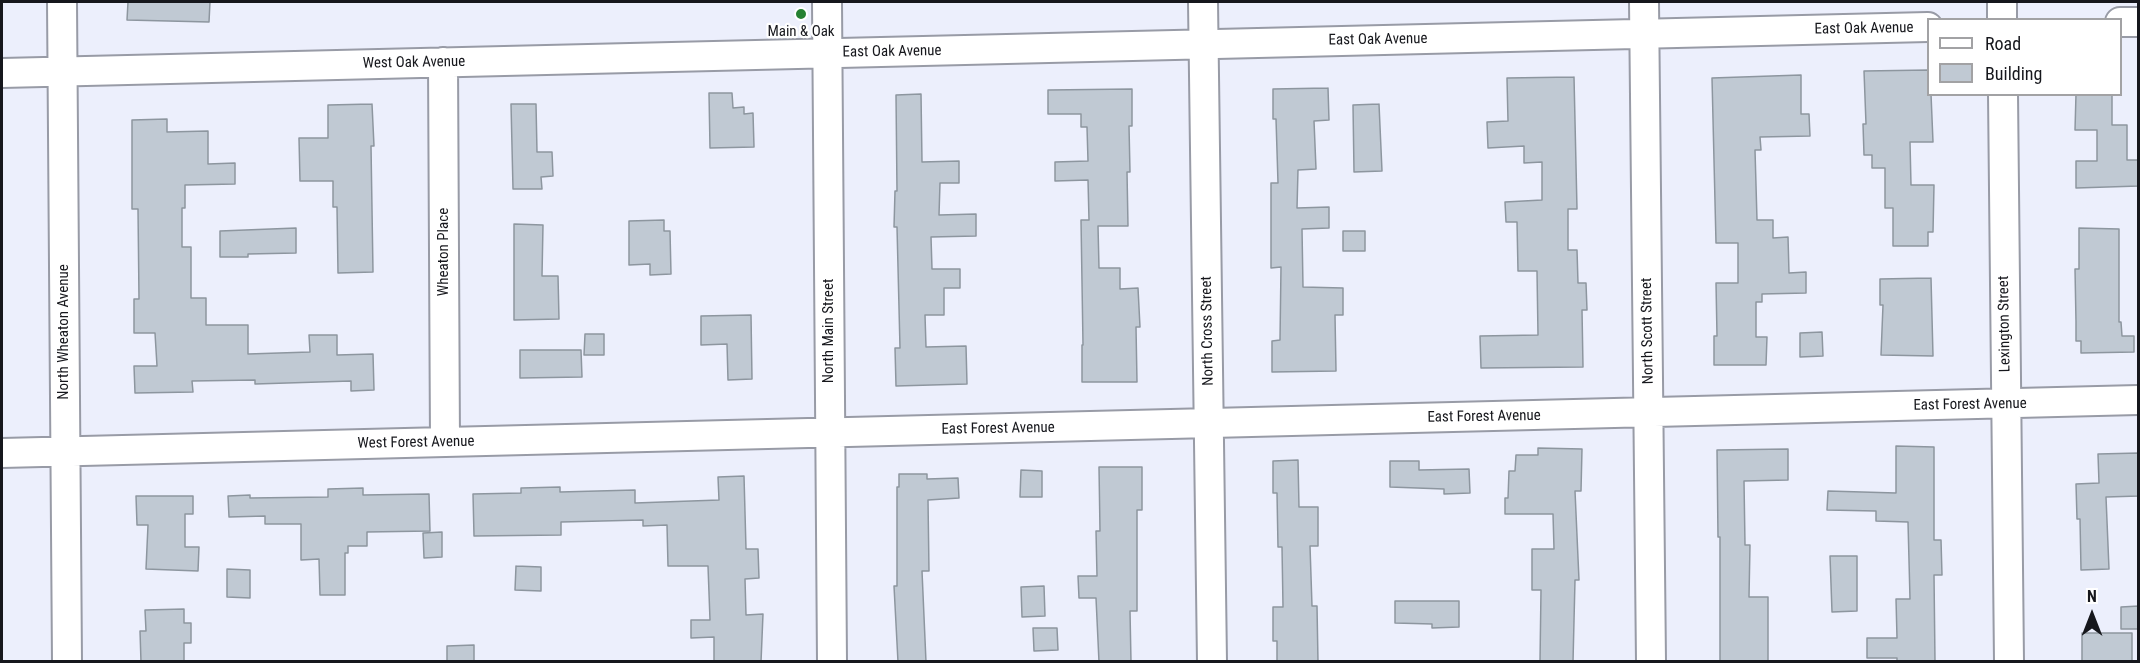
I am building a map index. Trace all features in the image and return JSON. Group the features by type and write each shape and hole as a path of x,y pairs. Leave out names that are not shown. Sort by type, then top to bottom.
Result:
{"street":[{"name":"North Wheaton Avenue","path":"62,2 67,662"},
{"name":"North Main Street","path":"827,2 832,662"},
{"name":"North Cross Street","path":"1203,2 1212,662"},
{"name":"North Scott Street","path":"1644,2 1651,662"},
{"path":"2002,2 2002,18"},
{"path":"2122,22 2139,22"},
{"name":"East Oak Avenue","path":"827,53 1927,27"},
{"name":"West Oak Avenue","path":"2,73 827,53"},
{"name":"Wheaton Place","path":"443,62 445,442"},
{"name":"Lexington Street","path":"2002,96 2008,662"},
{"name":"East Forest Avenue","path":"830,433 2139,400"},
{"name":"West Forest Avenue","path":"2,453 830,433"}],"building":[{"path":"128,2 210,2 209,22 127,20"},
{"path":"1927,70 1927,96 1931,96 1933,142 1910,142 1911,185 1934,185 1933,232 1928,232 1928,246 1893,246 1893,208 1885,208 1885,168 1872,168 1872,155 1864,155 1863,124 1866,124 1864,71"},
{"path":"1801,75 1801,114 1809,114 1810,136 1760,137 1761,150 1755,150 1757,220 1773,220 1773,238 1788,237 1789,273 1806,272 1806,293 1762,294 1762,302 1756,302 1756,337 1767,337 1766,365 1714,365 1714,336 1717,336 1716,283 1738,283 1738,243 1716,243 1712,78"},
{"path":"1574,77 1577,209 1568,209 1568,250 1577,250 1578,283 1586,283 1587,310 1582,310 1583,367 1481,368 1480,336 1538,335 1537,271 1518,271 1517,222 1506,222 1505,202 1542,200 1542,162 1524,163 1524,146 1488,148 1487,122 1508,121 1507,78"},
{"path":"1328,88 1329,120 1314,121 1316,169 1298,170 1297,208 1329,207 1329,228 1302,229 1303,287 1343,288 1343,315 1335,315 1336,371 1272,372 1272,341 1280,340 1281,267 1271,268 1271,183 1278,183 1273,89"},
{"path":"1132,89 1132,126 1129,126 1130,172 1127,172 1128,226 1098,226 1099,268 1120,268 1120,289 1138,288 1140,327 1136,327 1137,382 1082,382 1081,220 1089,220 1088,180 1055,181 1055,162 1088,161 1087,127 1081,127 1081,114 1048,114 1048,90"},
{"path":"709,93 732,93 733,108 744,107 744,114 753,113 754,147 710,148"},
{"path":"921,94 922,162 959,161 959,183 940,183 939,215 976,214 976,236 931,237 932,269 960,269 960,288 944,288 944,315 925,315 926,347 966,346 967,384 896,386 895,348 900,348 897,227 894,227 895,191 897,191 896,95"},
{"path":"2076,96 2112,96 2112,125 2127,125 2127,160 2139,160 2139,186 2076,188 2076,161 2097,161 2097,130 2075,130"},
{"path":"372,104 373,272 338,273 337,207 333,207 333,181 300,181 299,138 328,138 328,105"},
{"path":"511,104 536,104 537,152 552,152 553,176 541,177 542,189 513,189"},
{"path":"1379,104 1382,171 1354,172 1353,105"},
{"path":"167,119 167,132 208,131 208,164 235,163 235,184 185,185 185,208 182,208 182,247 191,247 191,298 206,298 206,325 248,325 248,354 310,352 309,335 337,335 337,355 373,354 374,390 351,391 351,381 255,384 255,380 192,381 193,392 135,393 134,366 157,366 155,333 134,333 134,299 139,299 138,209 132,209 132,120"},
{"path":"664,220 664,231 670,231 671,274 650,275 650,264 629,265 629,221"},
{"path":"514,224 543,225 542,276 558,276 559,319 514,320"},
{"path":"296,228 296,253 220,257 220,231"},
{"path":"2079,228 2119,229 2119,322 2121,322 2122,336 2134,336 2134,352 2081,353 2081,341 2076,341 2075,269 2079,269"},
{"path":"1343,231 1365,231 1365,251 1343,251"},
{"path":"1931,278 1933,356 1881,355 1883,305 1880,305 1880,279"},
{"path":"751,315 752,379 728,380 727,344 701,345 701,316"},
{"path":"1822,332 1823,356 1800,357 1800,333"},
{"path":"585,334 604,334 604,355 584,355"},
{"path":"520,350 581,350 582,377 520,378"},
{"path":"1896,446 1934,447 1934,540 1941,540 1942,575 1934,575 1935,662 1897,662 1897,658 1867,658 1867,638 1897,638 1896,599 1910,599 1908,522 1876,521 1876,511 1827,510 1828,491 1896,493"},
{"path":"1538,448 1582,449 1581,491 1575,491 1579,580 1575,580 1573,662 1540,662 1541,590 1532,590 1532,549 1554,549 1553,514 1505,514 1509,471 1515,471 1516,455 1538,455"},
{"path":"1788,449 1788,480 1744,481 1745,545 1750,545 1749,597 1768,597 1768,662 1720,662 1717,450"},
{"path":"2139,453 2139,496 2106,497 2109,569 2081,570 2080,519 2077,519 2076,484 2099,483 2098,454"},
{"path":"1298,460 1299,507 1318,507 1318,546 1310,546 1312,606 1317,606 1318,662 1277,662 1277,641 1273,641 1273,607 1283,607 1282,547 1278,547 1277,493 1273,493 1273,461"},
{"path":"1390,461 1419,461 1419,470 1469,469 1470,493 1444,494 1444,489 1390,487"},
{"path":"1099,467 1142,467 1142,510 1137,510 1137,611 1130,611 1131,662 1099,662 1096,598 1079,598 1078,576 1097,576 1096,531 1100,531"},
{"path":"1021,470 1042,471 1042,497 1020,497"},
{"path":"899,474 927,474 927,479 958,478 959,498 928,500 929,571 922,571 926,662 898,662 894,586 897,586"},
{"path":"744,476 746,549 758,549 759,578 745,579 746,615 763,614 761,662 714,662 714,637 691,638 691,620 710,620 708,566 668,566 667,525 643,526 643,520 561,522 561,535 474,536 473,494 521,493 521,488 560,487 560,492 635,490 635,503 719,500 718,477"},
{"path":"363,488 363,495 429,494 430,531 367,532 367,546 348,546 348,553 345,553 345,595 320,595 319,559 301,560 301,524 265,524 265,516 229,517 228,496 328,497 328,489"},
{"path":"136,496 193,496 193,514 185,514 185,547 199,547 198,571 146,569 148,525 137,525"},
{"path":"442,532 442,557 424,558 423,533"},
{"path":"1830,556 1857,556 1857,611 1832,612"},
{"path":"516,566 541,567 541,591 515,590"},
{"path":"227,569 250,570 250,598 227,597"},
{"path":"1044,586 1045,616 1022,617 1021,587"},
{"path":"1395,601 1459,601 1459,627 1432,628 1432,624 1395,623"},
{"path":"2139,606 2139,629 2121,629 2121,607"},
{"path":"184,609 184,623 191,623 191,643 184,643 184,662 141,662 140,631 146,631 145,610"},
{"path":"1033,628 1057,628 1058,650 1034,651"},
{"path":"2082,633 2132,633 2132,661 2082,662"},
{"path":"474,645 474,662 447,662 447,646"}],"place":[{"name":"Main & Oak","path":"801,14"}]}
